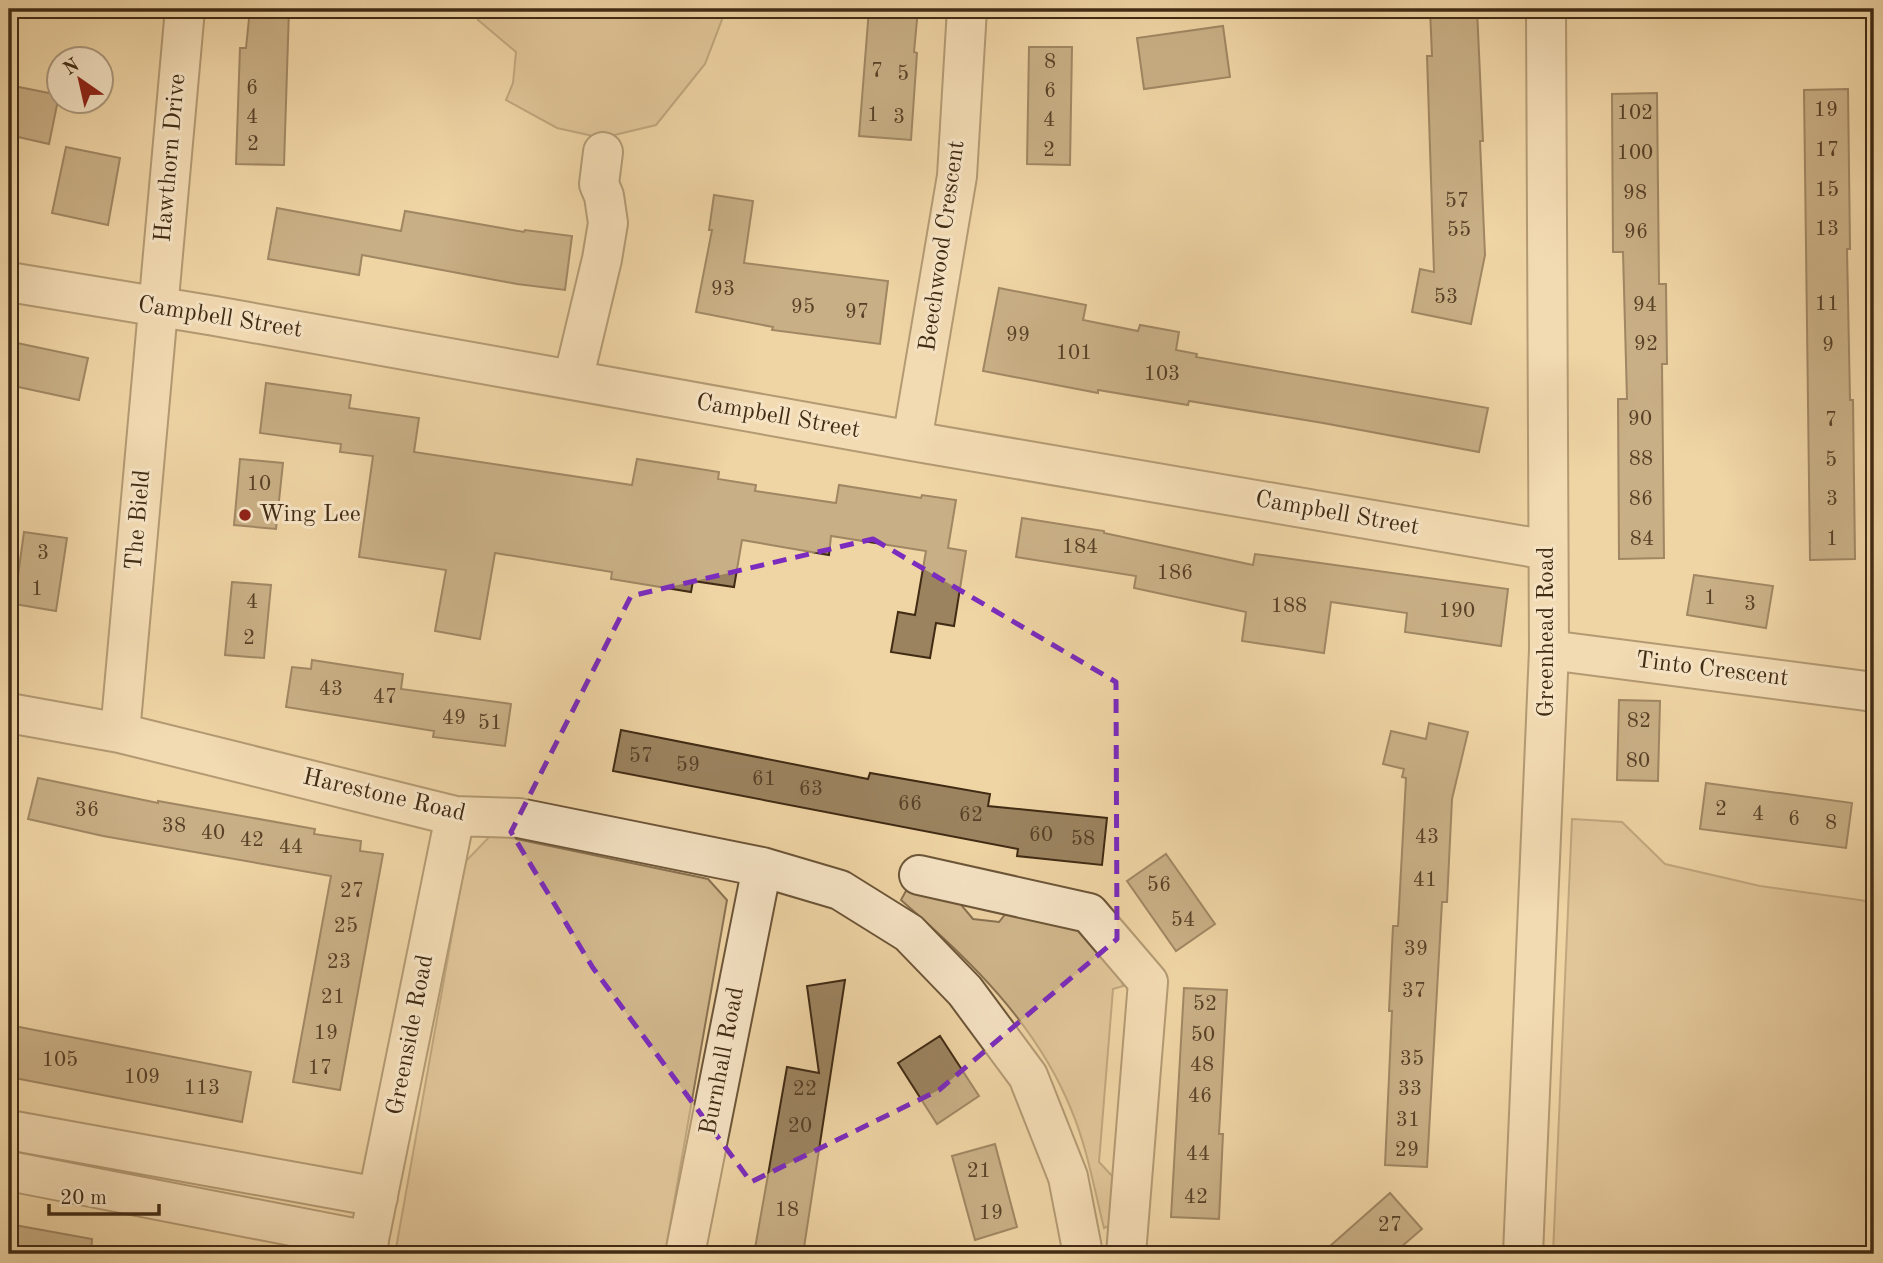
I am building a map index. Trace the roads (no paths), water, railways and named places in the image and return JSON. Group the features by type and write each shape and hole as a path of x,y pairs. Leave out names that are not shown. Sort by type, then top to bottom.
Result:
{"street":[{"name":"Hawthorn Drive","path":"158,308 186,9"},
{"name":"Beechwood Crescent","path":"912,440 957,176 967,9"},
{"name":"Greenhead Road","path":"1522,1254 1549,650 1546,9"},
{"path":"573,380 608,223 604,196 599,184 603,152"},
{"name":"Campbell Street","path":"9,282 1548,550"},
{"name":"The Bield","path":"120,733 158,308"},
{"name":"Tinto Crescent","path":"1549,650 1874,692"},
{"name":"Harestone Road","path":"9,713 120,733 455,817 519,818 762,867 840,890 909,933 965,991 1028,1076 1068,1177 1083,1254"},
{"name":"Greenside Road","path":"367,1247 455,817"},
{"name":"Burnhall Road","path":"685,1254 762,867"},
{"path":"919,875 1089,913 1148,982 1126,1254"},
{"path":"9,1130 378,1198"},
{"path":"9,1171 367,1247"}],"place":[{"name":"Wing Lee","path":"245,515"}]}
